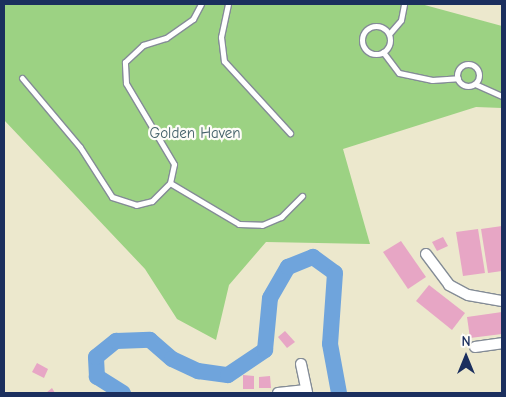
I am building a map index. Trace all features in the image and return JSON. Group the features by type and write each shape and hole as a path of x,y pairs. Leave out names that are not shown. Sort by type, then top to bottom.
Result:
{"street":[{"path":"426,254 449,285 468,295 502,301"},
{"path":"475,347 502,343"},
{"path":"278,393 306,392 301,364"}],"lane":[{"path":"22,78 80,147 112,197 136,205 152,201 170,184 174,164 171,154 126,83 125,62 143,45 166,38 193,18 201,4"},
{"path":"228,4 221,37 224,61 290,133"},
{"path":"383,52 388,34 401,20 404,4"},
{"path":"388,34 376,26 363,34 366,49 383,52 399,73 432,80 458,78 466,86 475,84 502,96"},
{"path":"458,78 462,66 474,66 479,76 475,84"},
{"path":"170,184 239,224 262,225 281,217 302,196"}],"green space":[{"name":"Golden Haven","path":"4,4 421,4 502,26 502,108 476,107 343,149 370,244 266,242 229,285 216,340 177,319 145,269 4,120"}],"building":[{"path":"502,226 502,271 488,273 481,229"},
{"path":"478,229 485,273 463,276 456,232"},
{"path":"443,237 448,246 437,251 432,242"},
{"path":"401,241 426,277 408,289 383,252"},
{"path":"429,285 465,313 452,330 416,301"},
{"path":"502,312 502,334 470,338 467,317"},
{"path":"285,331 295,342 287,348 278,337"},
{"path":"37,363 48,369 44,378 32,372"},
{"path":"243,375 254,376 254,389 243,389"},
{"path":"270,376 271,388 259,388 259,377"},
{"path":"52,388 55,393 46,393"}],"waterway":[{"path":"123,393 97,377 96,357 116,341 150,340 172,359 198,371 228,375 265,350 270,298 288,267 313,257 335,273 330,344 339,393"}]}
